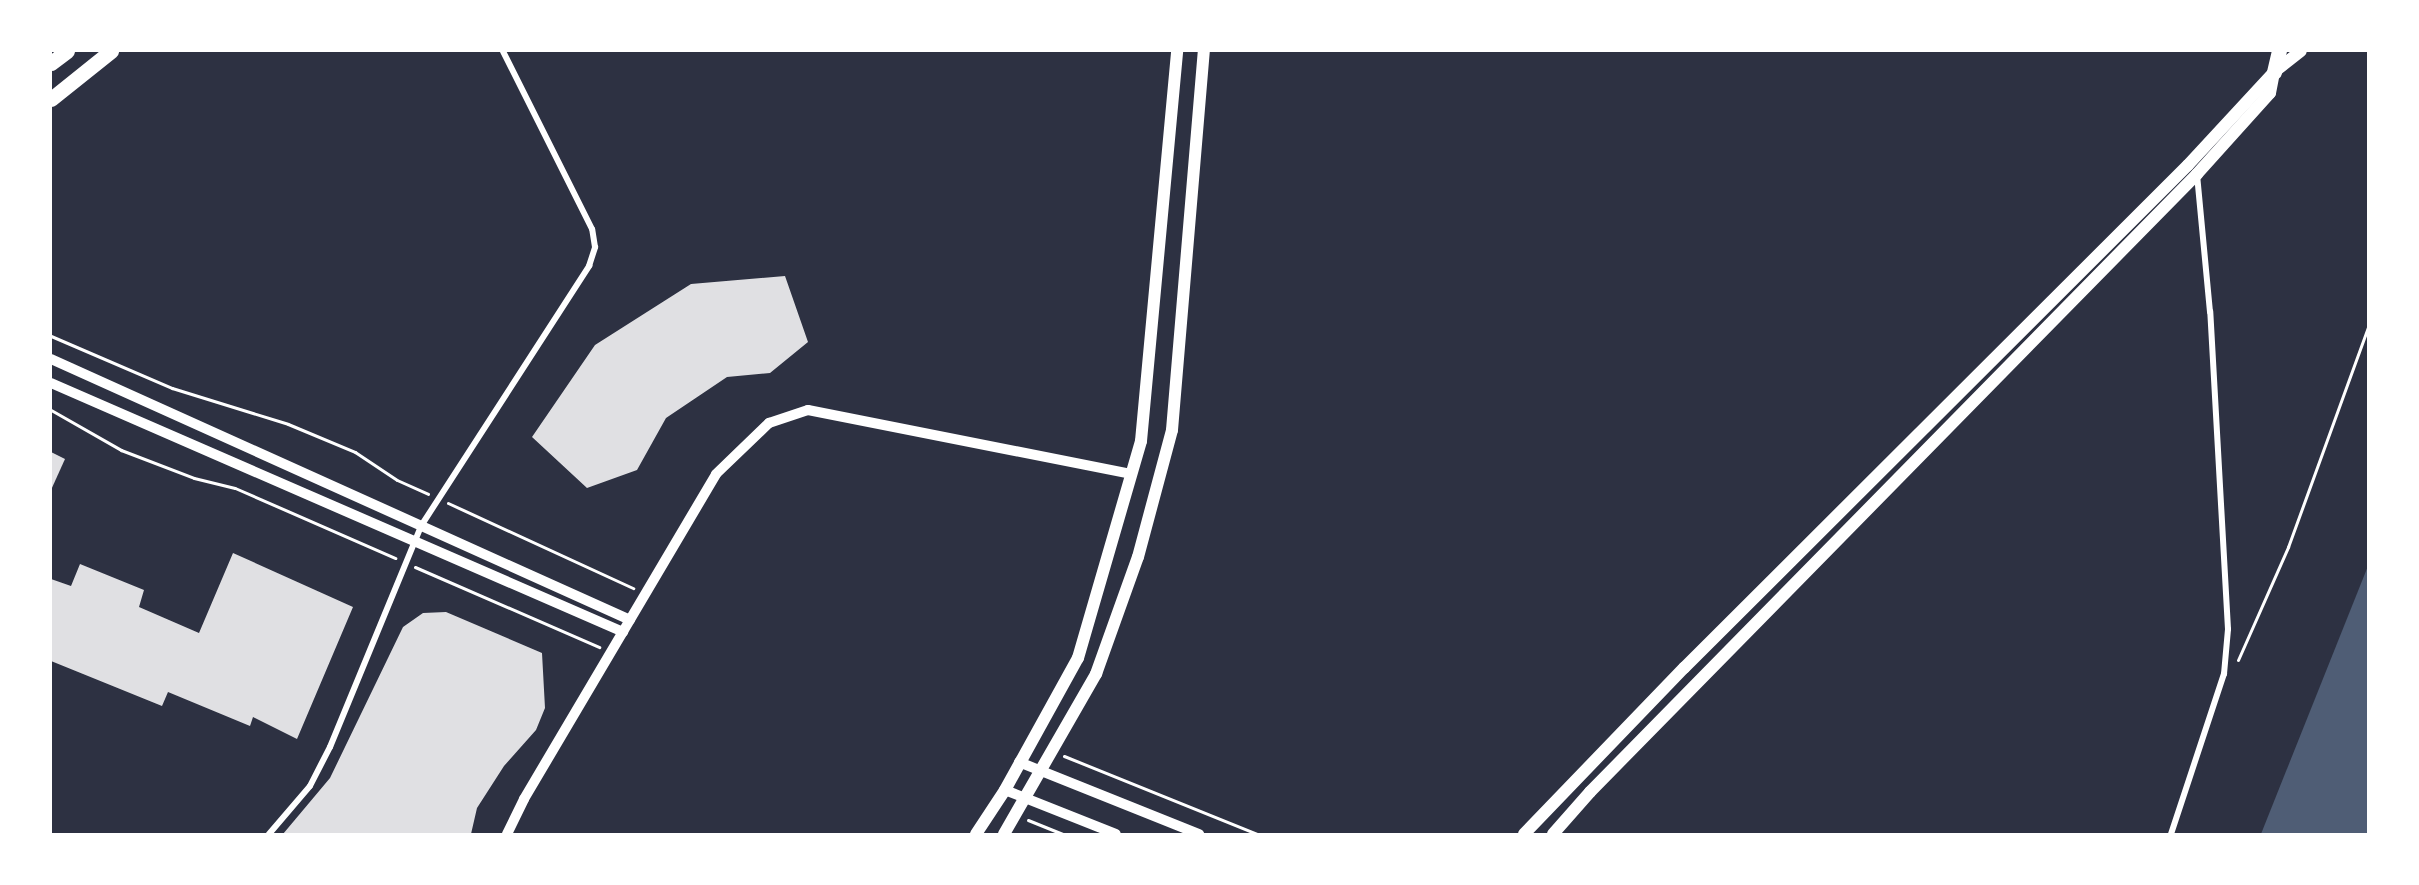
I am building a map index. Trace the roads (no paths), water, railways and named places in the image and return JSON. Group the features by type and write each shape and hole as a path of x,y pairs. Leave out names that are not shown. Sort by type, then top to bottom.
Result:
{"main road":[{"path":"51,63 67,51"},
{"path":"51,99 111,51"},
{"path":"976,834 1005,790 1078,658 1141,441 1177,51"},
{"path":"1004,834 1096,674 1138,557 1172,430 1204,51"},
{"path":"1553,834 2197,174 2270,93 2279,51"},
{"path":"1524,834 1684,668 2188,165 2274,72 2301,51"}],"street":[{"path":"269,834 310,786 330,747 421,526 589,266 595,247 592,229 503,51"},
{"path":"2171,834 2224,674 2228,628 2210,312 2197,174 2188,165"},
{"path":"51,359 630,620"},
{"path":"51,383 623,632"},
{"path":"507,834 524,799 716,474 769,423 808,410 1131,474"},
{"path":"1019,762 1199,834"},
{"path":"1005,790 1116,834"}],"water":[{"path":"2368,566 2368,834 2261,834"}]}
